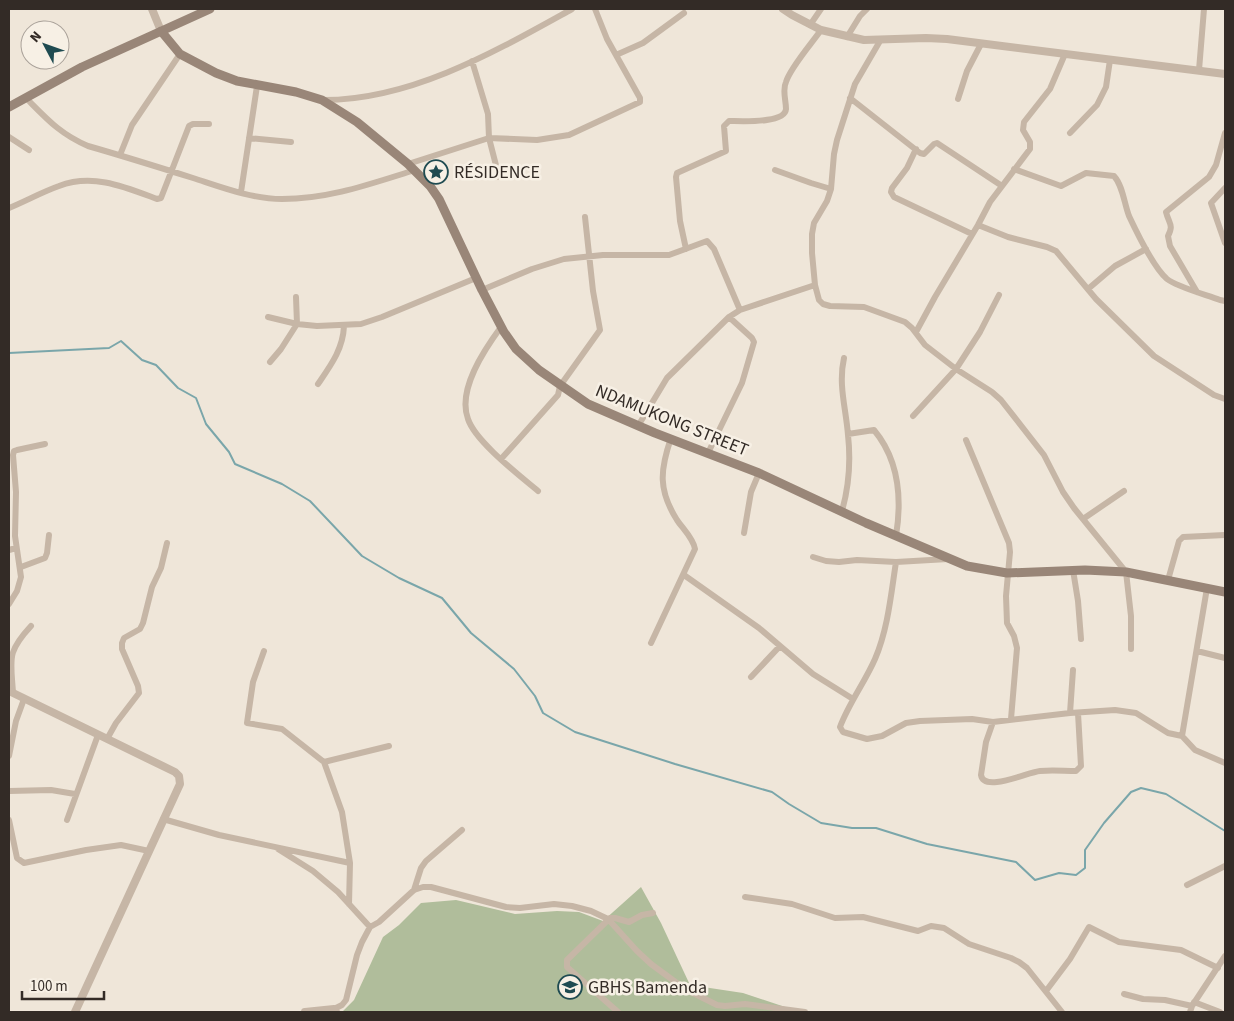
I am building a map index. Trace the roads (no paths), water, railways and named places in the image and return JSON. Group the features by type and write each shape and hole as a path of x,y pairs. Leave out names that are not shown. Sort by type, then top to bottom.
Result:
{"main road":[{"path":"9,107 82,67 210,9"},
{"name":"NDAMUKONG STREET","path":"160,31 180,54 216,73 257,86 296,92 322,100 357,122 411,167 430,186 439,199 482,290 501,327 516,349 560,386 588,404 759,474 967,566 1007,573 1073,570 1126,572 1225,592"}],"street":[{"path":"152,9 160,31"},
{"path":"322,100 340,100 390,91 429,79 516,40 572,9"},
{"path":"26,98 56,129 88,146 241,192 281,199 326,196 354,190 489,138 537,140 553,138 569,134 637,105 640,102 640,98 616,55 595,9"},
{"path":"783,9 821,30 864,40 880,41 926,38 1225,74"},
{"path":"810,25 821,9"},
{"path":"847,37 860,16 867,9"},
{"path":"1199,70 1204,9"},
{"path":"616,55 643,42 684,13"},
{"path":"686,249 679,210 677,173 726,151 725,122 766,120 782,116 786,108 785,83 821,30"},
{"path":"880,41 859,75 850,98 834,154 831,189 827,201 814,223 812,234 815,285 819,300 823,304 830,306 864,307 905,322 916,332 925,345 1001,400 1044,455 1063,492 1126,572 1131,616 1131,649"},
{"path":"958,99 967,70 981,44"},
{"path":"120,155 132,125 180,54"},
{"path":"916,332 990,202 1031,145 1023,130 1024,122 1050,89 1065,54"},
{"path":"1070,133 1097,105 1106,87 1110,60"},
{"path":"472,61 488,114 489,138 499,177"},
{"path":"241,192 257,86"},
{"path":"850,98 924,154 937,143 1002,186"},
{"path":"9,208 59,186 82,180 119,184 157,199 161,198 189,126 193,124 209,124"},
{"path":"1197,292 1170,246 1168,236 1172,227 1166,212 1214,171 1225,133"},
{"path":"9,137 29,150"},
{"path":"249,138 291,142"},
{"path":"916,149 907,168 891,192 894,196 972,234"},
{"path":"1014,169 1057,185 1066,184 1086,173 1114,176 1119,184 1129,214 1146,249 1166,278 1197,292 1225,301"},
{"path":"775,170 811,184 831,189"},
{"path":"1225,188 1211,203 1225,243"},
{"path":"500,459 558,396 560,386 600,330 593,291 585,217"},
{"path":"978,225 1008,238 1047,247 1056,251 1088,289 1162,363 1214,395 1225,399"},
{"path":"482,290 551,262 589,256 620,254 669,255 707,241 711,244 740,310"},
{"path":"1088,289 1115,266 1146,249"},
{"path":"268,316 297,324 317,326 361,324 476,278"},
{"path":"638,426 667,378 729,318 740,310 815,285"},
{"path":"912,416 956,369 980,332 999,295"},
{"path":"270,362 297,324 296,298"},
{"path":"708,453 742,383 754,342 752,338 729,318"},
{"path":"318,384 339,351 344,335 344,326"},
{"path":"501,327 488,344 467,388 467,418 471,426 500,459 538,491"},
{"path":"842,511 849,479 850,463 848,434 841,390 844,358"},
{"path":"848,434 874,430 889,454 894,468 899,496 896,536"},
{"path":"651,643 695,549 694,544 676,519 664,488 662,469 671,438"},
{"path":"966,440 1007,535 1010,552 1007,573 1007,623 1017,648 1011,719"},
{"path":"9,604 20,585 21,567 15,536 16,492 13,454 17,450 45,444"},
{"path":"744,533 750,492 759,474"},
{"path":"1083,519 1124,491"},
{"path":"21,567 45,558 49,535"},
{"path":"1168,580 1179,541 1183,537 1225,535"},
{"path":"107,739 119,718 139,693 138,686 122,649 122,643 124,638 140,629 143,623 152,587 161,568 166,543"},
{"path":"9,550 16,548"},
{"path":"813,557 832,562 857,560 896,562 950,559"},
{"path":"896,562 890,604 880,646 840,727 843,732 867,739 882,736 906,723 920,721 972,719 993,722 1115,710 1136,713 1168,734 1182,736 1195,750 1225,763"},
{"path":"1073,570 1081,638"},
{"path":"684,575 752,623 823,681 853,698"},
{"path":"1182,736 1207,588"},
{"path":"31,626 15,645 12,652 11,692 175,772 179,776 180,784 75,1012"},
{"path":"751,677 780,646"},
{"path":"264,651 253,682 248,723 282,730 324,762 342,812 350,863 349,904"},
{"path":"1197,651 1225,658"},
{"path":"993,722 986,742 981,775 985,782 1003,781 1039,771 1076,771 1081,766 1074,713 1073,670"},
{"path":"9,756 16,721 24,699"},
{"path":"66,820 98,735"},
{"path":"324,762 388,746"},
{"path":"9,791 51,790 75,794"},
{"path":"163,819 219,835 350,863"},
{"path":"9,820 17,858 24,863 121,845 149,851"},
{"path":"414,890 421,868 426,861 462,830"},
{"path":"274,846 313,872 338,892 370,927"},
{"path":"1187,885 1225,866"},
{"path":"305,1012 335,1011 342,1006 346,1000 357,955 370,927 380,922 414,890 431,887 512,907 554,904 572,906 600,914 608,919 651,964 685,989 717,1005 746,1004 805,1012"},
{"path":"745,897 792,904 835,918 863,917 918,930 931,926 944,928 969,944 1019,962 1028,968 1062,1012"},
{"path":"618,1012 568,967 566,963 608,919 612,917 629,922 642,915 653,913"},
{"path":"1046,991 1070,959 1089,927 1119,942 1180,950 1218,968"},
{"path":"1192,1007 1225,956"},
{"path":"1124,994 1143,999 1160,999 1220,1012"}],"waterway":[{"path":"9,353 109,348 121,341 142,360 156,365 178,388 196,398 206,424 229,452 235,464 282,484 310,501 362,556 399,578 442,598 471,633 514,669 535,696 543,713 575,732 772,792 821,823 852,828 876,828 927,844 1016,862 1035,880 1059,873 1076,875 1085,868 1085,850 1104,823 1131,792 1141,788 1166,794 1225,831"}],"place":[{"name":"RÉSIDENCE","path":"436,172"},
{"name":"GBHS Bamenda","path":"570,987"}]}
